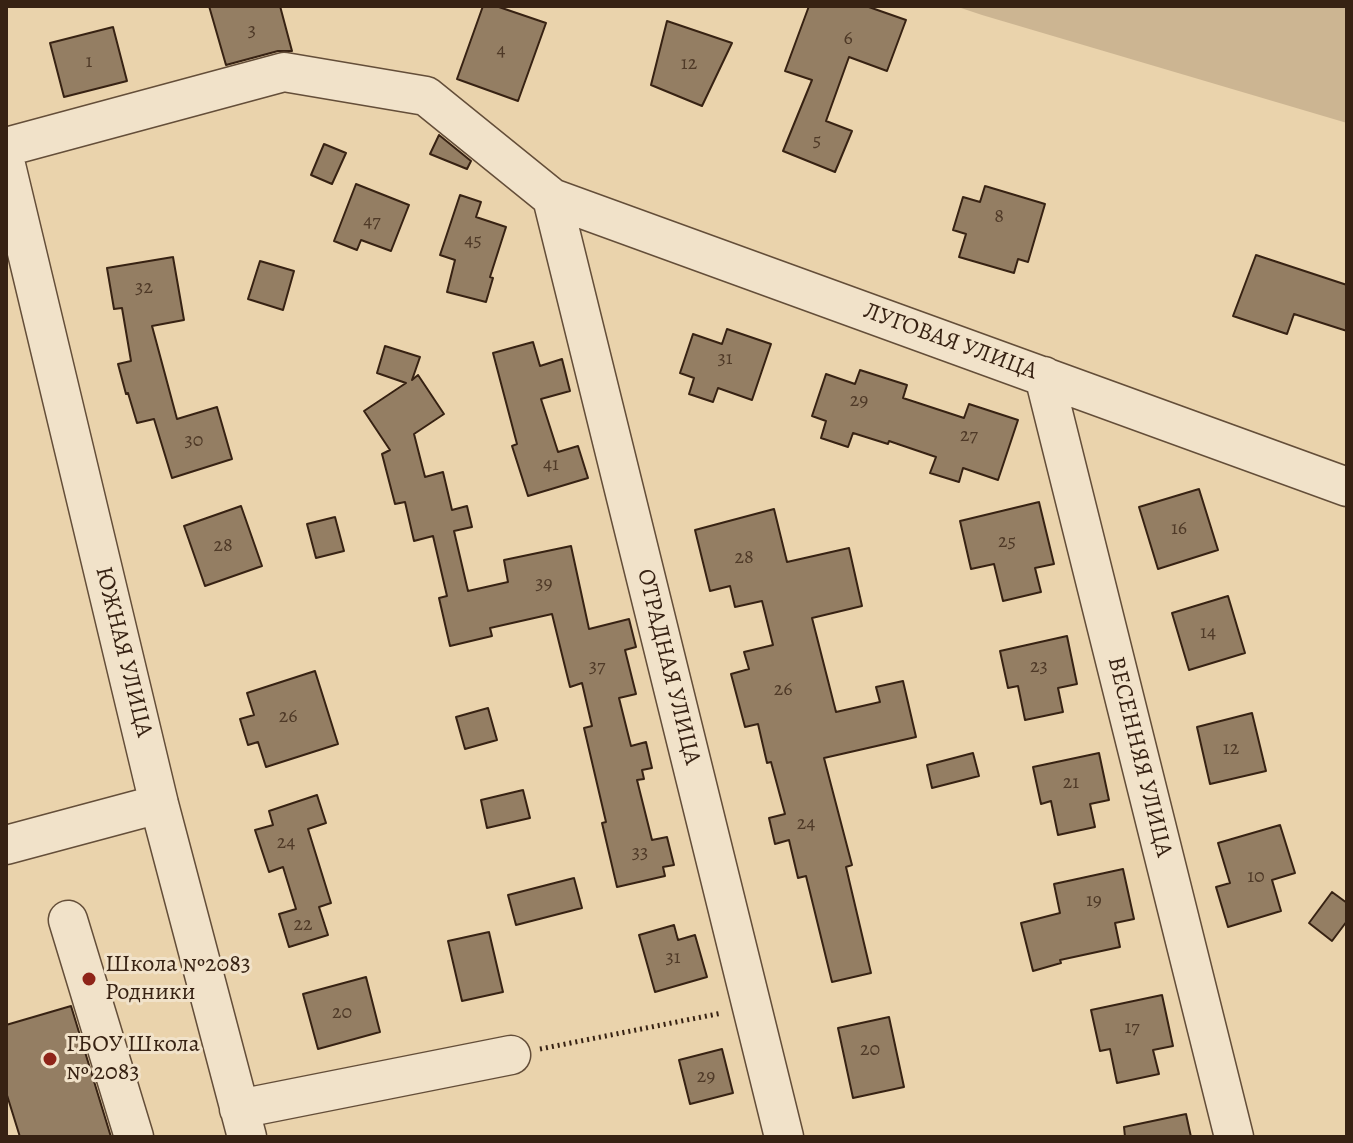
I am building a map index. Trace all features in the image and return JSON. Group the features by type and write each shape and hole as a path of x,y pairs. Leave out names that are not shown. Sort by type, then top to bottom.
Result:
{"street":[{"name":"ЛУГОВАЯ УЛИЦА","path":"6,147 284,72 426,96 552,198 1347,487"},
{"name":"ЮЖНАЯ УЛИЦА","path":"6,165 159,804 243,1123"},
{"name":"ОТРАДНАЯ УЛИЦА","path":"552,198 784,1137"},
{"name":"ВЕСЕННЯЯ УЛИЦА","path":"1044,376 1234,1137"},
{"path":"6,845 159,804"},
{"path":"68,920 134,1137"},
{"path":"243,1123 511,1055"}],"path":[{"path":"511,1055 752,1007"}],"shaded area":[{"path":"955,6 1347,6 1347,123 982,15"}],"building":[{"path":"209,6 280,6 292,51 278,51 226,65"},
{"path":"483,6 496,6 546,23 518,101 457,79"},
{"path":"809,6 866,6 906,20 887,71 849,57 826,121 852,131 835,172 783,151 812,80 785,71"},
{"path":"667,21 732,43 702,106 651,85"},
{"path":"113,27 127,81 64,97 50,43"},
{"path":"439,135 471,161 467,169 430,154"},
{"path":"324,144 346,153 332,184 311,175"},
{"path":"356,184 409,205 391,251 361,240 357,250 334,241"},
{"path":"985,186 1045,204 1028,262 1018,259 1014,273 959,257 966,234 953,230 963,197 980,202"},
{"path":"460,195 481,202 476,217 506,227 490,277 493,278 486,302 447,292 455,260 440,255"},
{"path":"1256,255 1347,285 1347,331 1294,314 1287,334 1233,316"},
{"path":"173,257 184,320 152,326 177,419 217,407 232,459 172,478 154,419 137,423 126,394 118,364 131,361 122,308 114,309 107,268"},
{"path":"260,261 294,271 283,310 248,299"},
{"path":"727,329 771,344 752,400 718,388 713,402 689,394 694,378 680,373 693,334 722,344"},
{"path":"533,342 540,366 562,359 570,391 541,399 558,452 578,446 588,478 528,496 512,446 517,444 493,353"},
{"path":"385,346 420,357 412,380 418,375 444,414 414,434 425,477 443,472 452,510 467,506 472,527 454,531 468,591 508,582 504,560 571,546 589,629 629,619 636,647 625,650 636,694 619,698 631,746 646,742 652,768 642,770 644,779 637,780 652,840 667,837 674,865 663,867 665,876 617,887 602,823 606,822 584,728 592,726 582,683 570,687 552,614 490,628 492,636 450,646 439,598 447,596 433,536 414,541 405,502 395,504 382,454 390,450 364,411 406,383 377,373"},
{"path":"860,370 907,385 903,398 964,418 969,404 1018,420 998,480 963,468 959,482 930,473 936,457 889,441 888,444 853,433 848,447 821,438 826,421 812,416 826,374 855,384"},
{"path":"1199,489 1218,550 1158,569 1139,507"},
{"path":"1039,502 1054,564 1035,568 1041,592 1003,601 994,564 971,569 960,521"},
{"path":"241,506 262,566 205,586 184,526"},
{"path":"774,509 787,562 849,548 862,606 812,618 836,712 880,702 876,687 903,681 916,737 824,758 852,865 846,867 871,973 832,982 806,876 798,878 789,840 775,844 769,818 785,814 771,762 767,763 758,724 745,727 731,674 749,669 744,652 773,645 762,601 735,607 730,586 710,591 695,530"},
{"path":"335,517 344,551 316,558 307,524"},
{"path":"1228,596 1245,653 1189,670 1172,613"},
{"path":"1067,636 1077,684 1058,688 1063,712 1025,720 1018,686 1008,688 1000,651"},
{"path":"315,671 338,744 266,767 258,742 248,745 240,719 254,715 247,693"},
{"path":"488,708 497,740 465,749 456,717"},
{"path":"1252,713 1266,771 1210,784 1197,727"},
{"path":"973,753 979,776 932,788 927,765"},
{"path":"1099,753 1109,800 1090,804 1095,827 1058,835 1051,801 1041,804 1033,767"},
{"path":"523,790 530,818 487,828 481,800"},
{"path":"317,795 326,823 308,829 331,903 319,907 328,935 289,947 279,914 296,909 283,867 269,872 255,830 273,825 269,811"},
{"path":"1280,825 1295,873 1272,880 1281,911 1228,927 1216,887 1230,883 1218,843"},
{"path":"1123,869 1134,919 1115,923 1120,947 1060,960 1061,963 1033,971 1021,923 1060,913 1054,884"},
{"path":"574,878 582,908 516,925 508,895"},
{"path":"1332,892 1347,903 1347,921 1332,941 1309,923"},
{"path":"674,925 678,940 695,935 707,977 655,992 639,935"},
{"path":"489,932 503,992 462,1001 448,941"},
{"path":"366,977 380,1032 318,1049 303,994"},
{"path":"1162,995 1173,1046 1153,1050 1159,1074 1117,1083 1110,1049 1100,1051 1091,1010"},
{"name":"ГБОУ Школа № 2083","path":"71,1006 111,1137 20,1137 6,1092 6,1025"},
{"path":"889,1017 904,1087 853,1098 838,1028"},
{"path":"722,1049 733,1093 690,1104 679,1060"},
{"path":"1186,1114 1191,1137 1125,1137 1124,1127"}],"place":[{"name":"Школа №2083 Родники","path":"89,979"},
{"name":"ГБОУ Школа № 2083","path":"50,1059"}]}
